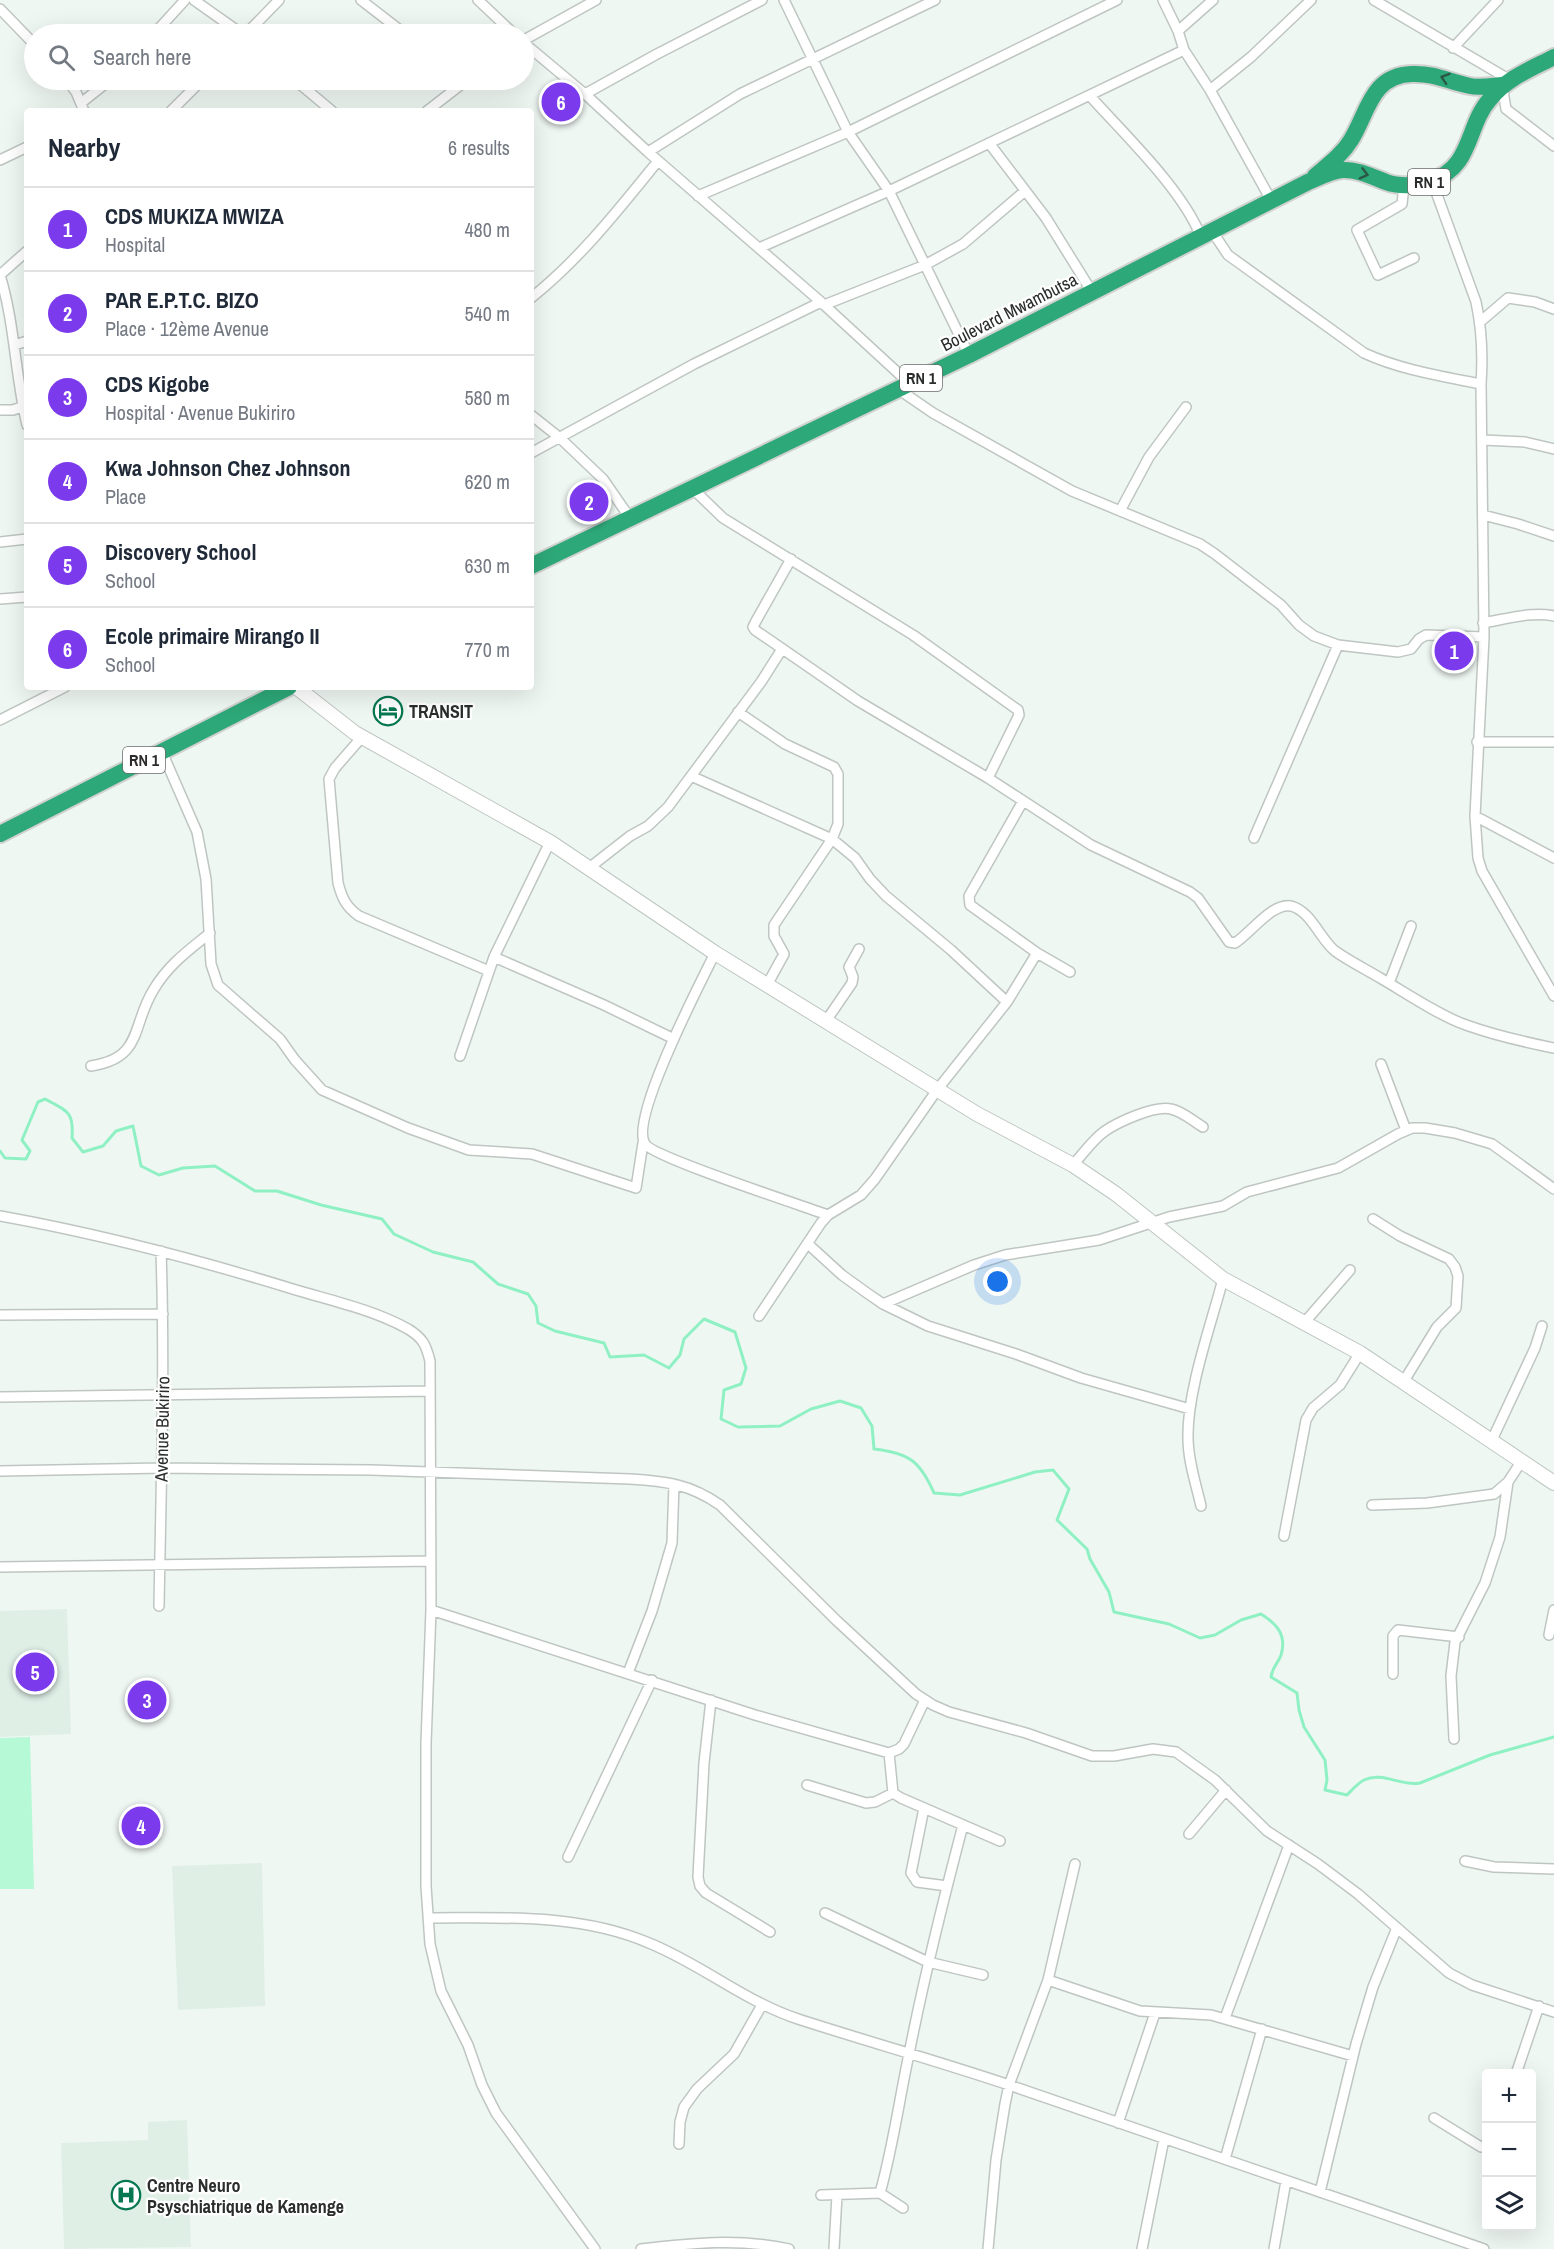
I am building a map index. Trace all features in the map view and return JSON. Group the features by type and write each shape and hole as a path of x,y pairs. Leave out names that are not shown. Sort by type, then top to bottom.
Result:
{"highway":[{"name":"RN 1","path":"1506,82 1554,57"},
{"name":"Boulevard Mwambutsa","path":"1308,182 1346,147 1371,99 1379,88 1390,80 1405,74 1425,73 1469,86 1506,82"},
{"name":"Boulevard Mwambutsa","path":"534,565 969,355 1308,182 1342,170 1404,185 1432,181 1449,172 1459,163 1468,147 1480,112 1506,82"},
{"name":"RN 1","path":"4,829 283,690"}],"street":[{"path":"163,24 185,0"},
{"path":"194,0 229,24"},
{"path":"254,24 279,0"},
{"path":"361,0 392,24"},
{"path":"478,0 503,24"},
{"path":"534,36 596,0"},
{"path":"585,94 762,0"},
{"path":"784,0 848,132 889,191 969,355"},
{"path":"648,152 740,94 935,0"},
{"path":"698,196 848,132 1117,0"},
{"path":"1163,0 1178,31 1184,50 1210,90 1271,201"},
{"path":"1178,31 1213,0"},
{"path":"1210,90 1251,57 1311,0"},
{"path":"1374,0 1506,82 1506,109 1554,146"},
{"path":"1453,48 1498,0"},
{"path":"0,9 24,34"},
{"path":"759,248 889,191 1184,50"},
{"path":"534,51 822,304 933,413 1062,485 1200,544 1281,605 1299,625 1314,636 1338,645 1398,652 1411,649 1419,639 1426,635 1484,637"},
{"path":"74,90 82,107 100,90"},
{"path":"174,108 192,90"},
{"path":"307,90 328,108"},
{"path":"431,108 453,90"},
{"path":"1090,96 1207,234 1228,255 1364,353 1387,364 1416,372 1481,384"},
{"path":"989,143 1046,218 1092,292"},
{"path":"0,160 24,148"},
{"path":"534,296 598,233 658,161"},
{"path":"1432,181 1476,302 1483,354 1481,384 1484,637 1477,742 1475,816 1478,858 1482,872 1554,996"},
{"path":"1404,185 1402,204 1358,230 1378,275 1414,258"},
{"path":"534,451 694,364 822,304 925,264 963,244 1025,190"},
{"path":"24,254 0,275 24,399"},
{"path":"1480,322 1508,298 1535,302 1554,309"},
{"path":"15,345 24,342"},
{"path":"0,410 13,410 24,405"},
{"path":"1120,511 1154,450 1186,407"},
{"path":"534,417 603,478 630,518"},
{"path":"1482,440 1525,442 1554,449"},
{"path":"692,488 723,518 913,634 1019,712 988,778"},
{"path":"1482,515 1554,536"},
{"path":"0,542 24,539"},
{"path":"791,559 753,627 755,630 858,701 988,778 1090,845 1190,892 1198,898 1229,942 1236,943 1242,939 1272,911 1281,906 1291,906 1302,911 1334,950 1464,1025 1522,1042 1554,1048"},
{"path":"0,599 24,597"},
{"path":"1483,623 1536,615 1554,616"},
{"path":"1254,838 1338,645"},
{"path":"589,868 630,836 648,826 668,807 761,682 782,649"},
{"path":"1,716 58,690"},
{"path":"300,690 362,737 550,842 715,953 937,1090 1073,1165 1153,1222 1223,1279 1360,1353 1554,1483"},
{"path":"738,712 785,744 837,770 838,825 832,839 774,925 774,936 784,954 767,985"},
{"path":"362,737 335,768 329,779 341,898 348,908 359,916 489,971"},
{"path":"1477,742 1554,742"},
{"path":"162,752 197,832 206,879 212,964 218,985 280,1039 295,1060 322,1089 408,1128 469,1150 532,1154 636,1188 643,1143 642,1132 648,1109 672,1038 715,953"},
{"path":"691,776 832,839 855,858 886,896 951,950 1007,1002"},
{"path":"1023,801 968,900 970,905 1070,972"},
{"path":"1475,816 1554,858"},
{"path":"460,1056 494,957 550,842"},
{"path":"1389,983 1411,926"},
{"path":"91,1066 116,1060 128,1049 152,991 163,975 176,960 210,933"},
{"path":"826,1021 852,983 853,977 849,967 859,949"},
{"path":"759,1316 828,1215 861,1195 875,1179 937,1090 1007,1002 1037,952"},
{"path":"494,957 604,1005 672,1038"},
{"path":"1381,1064 1406,1130"},
{"path":"1073,1165 1103,1132 1150,1111 1162,1108 1173,1109 1203,1127"},
{"path":"883,1304 974,1265 1005,1255 1099,1240 1122,1234 1153,1222 1223,1206 1247,1192 1338,1168 1406,1130 1425,1128 1455,1133 1490,1143 1554,1189"},
{"path":"643,1143 650,1150 683,1163 828,1215"},
{"path":"0,1216 63,1227 240,1272 374,1314 409,1329 425,1342 430,1361 431,1610 426,1743 429,1944 441,1991 468,2045 495,2114 595,2249"},
{"path":"1373,1219 1400,1236 1449,1258 1458,1276 1456,1308 1437,1328 1404,1381"},
{"path":"808,1244 842,1275 883,1304 928,1326 1016,1354 1081,1378 1190,1409"},
{"name":"Avenue Bukiriro","path":"159,1606 163,1393 161,1251"},
{"path":"1304,1323 1350,1270"},
{"path":"1201,1506 1189,1450 1190,1409 1223,1279"},
{"path":"0,1315 163,1314"},
{"path":"1492,1440 1535,1348 1542,1326"},
{"path":"1284,1536 1306,1420 1313,1408 1340,1385 1360,1353"},
{"path":"0,1397 430,1391"},
{"path":"1372,1504 1427,1503 1487,1496 1494,1494 1508,1482 1521,1462"},
{"path":"0,1471 162,1468 371,1470 630,1479 685,1486 706,1495 720,1505 836,1620 925,1700 949,1712 1026,1733 1092,1756 1113,1756 1154,1749 1176,1752 1209,1774 1262,1826 1340,1880 1396,1930 1459,1979 1554,2012"},
{"path":"1454,1739 1451,1676 1455,1642 1482,1589 1491,1565 1500,1537 1508,1482"},
{"path":"628,1673 652,1611 672,1543 674,1484"},
{"path":"0,1567 431,1561"},
{"path":"431,1610 766,1718 889,1752 899,1749 903,1744 925,1700"},
{"path":"1549,1635 1554,1610"},
{"path":"1393,1674 1393,1636 1398,1630 1459,1637"},
{"path":"568,1857 652,1680"},
{"path":"711,1700 704,1763 698,1877 700,1886 706,1893 770,1932"},
{"path":"889,1752 893,1793"},
{"path":"807,1785 866,1803 875,1802 893,1793"},
{"path":"1189,1834 1226,1790"},
{"path":"893,1793 1000,1841"},
{"path":"924,1808 911,1873 917,1882 947,1886"},
{"path":"880,2193 891,2155 908,2055 928,1962 963,1825"},
{"path":"1226,2018 1288,1845"},
{"path":"1465,1861 1494,1867 1554,1869"},
{"path":"988,2249 996,2160 1009,2085 1048,1980 1075,1864"},
{"path":"825,1913 928,1962 983,1975"},
{"path":"428,1918 566,1921 609,1929 657,1947 692,1964 762,2005 782,2014 1009,2085 1484,2249"},
{"path":"1320,2192 1353,2056 1374,1987 1396,1930"},
{"path":"1048,1980 1140,2011 1202,2014 1226,2018 1353,2056"},
{"path":"679,2144 684,2107 697,2089 734,2054 762,2005"},
{"path":"1517,2069 1539,2006"},
{"path":"1118,2123 1155,2013"},
{"path":"1225,2159 1262,2029"},
{"path":"1434,2118 1482,2146"},
{"path":"1142,2249 1164,2139"},
{"path":"1274,2249 1286,2181"},
{"path":"821,2195 880,2193 903,2208"},
{"path":"834,2249 837,2194"},
{"path":"641,2249 735,2241 789,2249"}],"shaded area":[{"path":"1445,638 1467,643 1465,664 1440,659"},
{"path":"67,1609 71,1734 0,1737 0,1611"},
{"path":"262,1863 265,2006 178,2010 172,1866"},
{"name":"Centre Neuro Psyschiatrique de Kamenge","path":"187,2120 191,2247 64,2249 61,2143 148,2140 148,2122"}],"green space":[{"path":"30,1737 34,1889 0,1889 0,1738"}],"waterway":[{"path":"0,1151 5,1158 26,1159 30,1151 22,1140 38,1102 45,1099 68,1113 72,1122 72,1138 83,1152 103,1146 116,1131 133,1126 141,1166 159,1175 183,1168 215,1166 255,1191 277,1191 321,1205 382,1219 394,1234 433,1252 473,1262 498,1284 528,1294 536,1306 538,1323 555,1331 604,1343 610,1357 644,1355 669,1368 680,1355 684,1339 704,1319 735,1332 746,1368 741,1384 724,1390 721,1419 738,1427 780,1426 811,1409 840,1401 861,1408 872,1426 874,1449 896,1453 912,1460 924,1473 934,1493 960,1495 1035,1472 1053,1470 1069,1489 1057,1520 1087,1549 1090,1559 1109,1592 1114,1612 1169,1624 1200,1638 1215,1635 1241,1620 1261,1614 1276,1626 1282,1636 1283,1648 1271,1677 1297,1693 1304,1727 1325,1760 1327,1780 1325,1790 1347,1795 1364,1780 1378,1777 1406,1783 1420,1783 1490,1755 1554,1737"}],"place":[{"name":"Ecole primaire Mirango II","path":"561,102"},
{"name":"PAR E.P.T.C. BIZO","path":"589,502"},
{"name":"CDS MUKIZA MWIZA","path":"1454,651"},
{"name":"TRANSIT","path":"388,711"},
{"name":"Discovery School","path":"35,1672"},
{"name":"CDS Kigobe","path":"147,1700"},
{"name":"Kwa Johnson Chez Johnson","path":"141,1826"},
{"name":"Centre Neuro Psyschiatrique de Kamenge","path":"126,2195"}]}
